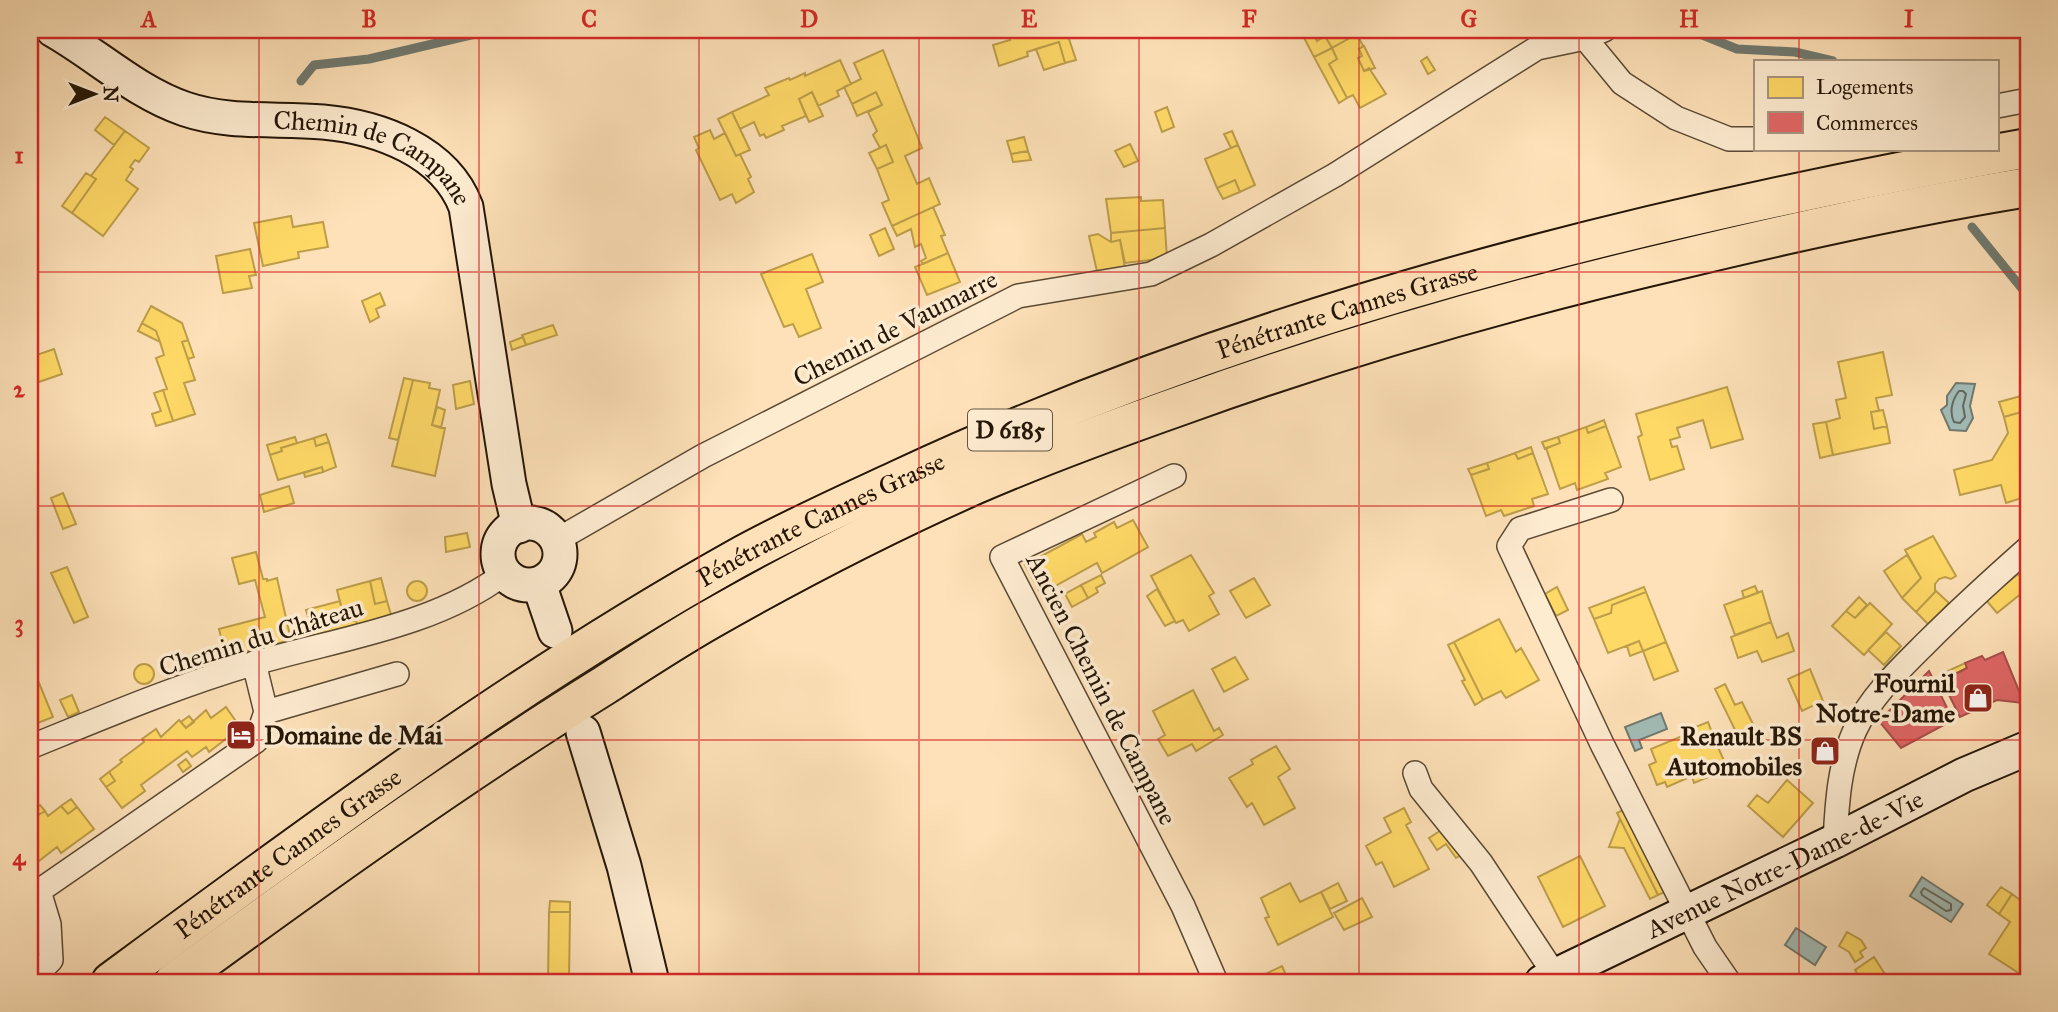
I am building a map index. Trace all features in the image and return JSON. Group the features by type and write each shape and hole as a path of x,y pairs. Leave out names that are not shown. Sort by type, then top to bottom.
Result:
{"highway":[{"name":"Pénétrante Cannes Grasse","path":"111,982 381,784 659,603 741,556 1030,421 1144,377 1312,319 1486,266 1734,206 1905,170 2028,149"},
{"name":"Pénétrante Cannes Grasse","path":"174,982 308,884 508,745 695,628 868,536 975,485 1082,441 1226,389 1424,325 1593,279 1769,238 1943,201 2028,187"}],"main road":[{"name":"Chemin de Campane","path":"53,30 120,74 184,109 231,119 324,122 351,126 410,146 436,163 450,177 460,191 468,220 509,484 519,526"},
{"path":"529,523 540,526 557,540 560,550 556,571 548,579 539,584 520,584 505,573 500,563 499,551 509,531 529,523"},
{"path":"539,584 555,631"},
{"path":"583,732 624,866 652,982"},
{"name":"Avenue Notre-Dame-de-Vie","path":"1548,979 1835,841 1964,775 2028,748"}],"street":[{"path":"1594,34 1622,83 1676,118 1729,139 1754,139"},
{"name":"Chemin de Vaumarre","path":"557,540 703,456 1018,296 1151,274 1211,245 1335,175 1537,48 1594,34"},
{"path":"1998,106 2028,100"},
{"name":"Ancien Chemin de Campane","path":"1174,476 1002,557 1182,906 1216,982"},
{"path":"1611,500 1520,529 1509,546 1602,744 1705,947 1729,982"},
{"path":"1835,841 1837,799 1855,730 1886,683 1977,592 2028,548"},
{"name":"Chemin du Château","path":"30,747 132,706 254,663 405,622 471,595 505,573"},
{"path":"30,981 51,960 49,924 39,891 256,741 266,712 254,663"},
{"path":"266,712 397,674"},
{"path":"1415,773 1421,789 1482,863 1548,979"}],"water":[{"path":"1956,383 1975,384 1970,406 1973,418 1966,431 1950,430 1941,410 1947,405 1947,396"},
{"path":"1661,713 1667,729 1639,740 1642,748 1635,751 1625,727"},
{"path":"1922,877 1963,904 1951,922 1910,896"},
{"path":"1796,928 1826,947 1815,965 1785,945"}],"building: Logements":[{"path":"1007,30 1066,30 1076,60 1065,63 1059,42 1027,52 1028,56 999,66 993,45 1010,40"},
{"path":"1300,30 1311,30 1317,41 1325,36 1332,48 1314,57"},
{"path":"1311,30 1354,30 1357,34 1332,48 1325,36 1317,41"},
{"path":"2013,30 2028,30 2028,45"},
{"path":"1357,34 1363,46 1359,49 1362,56 1358,58 1364,71 1369,68 1386,94 1360,108 1353,95 1347,98 1329,64 1337,59 1332,48"},
{"path":"1059,42 1065,63 1044,70 1036,49"},
{"path":"1364,46 1375,68 1364,71 1358,58 1362,56 1359,49"},
{"path":"1332,48 1337,59 1329,64 1347,98 1339,103 1314,57"},
{"path":"883,50 922,148 905,156 917,184 929,178 940,204 892,226 882,203 889,200 877,169 893,162 886,145 880,148 873,135 877,131 868,112 882,105 876,92 852,104 844,87 861,79 854,63"},
{"path":"1427,57 1435,70 1428,74 1421,61"},
{"path":"840,60 851,84 837,91 839,96 818,106 812,92 799,99 806,116 782,126 784,130 766,138 764,134 760,136 754,122 740,129 732,112 769,95 765,88 805,73 805,76"},
{"path":"812,92 823,116 809,122 799,99"},
{"path":"876,92 882,105 857,116 852,104"},
{"path":"1167,107 1174,127 1162,132 1155,112"},
{"path":"732,112 750,150 736,156 718,119"},
{"path":"105,117 125,131 114,145 95,130"},
{"path":"710,130 714,139 725,133 736,156 740,154 751,177 748,179 754,192 736,203 732,194 720,200 696,150 699,148 694,137"},
{"path":"125,131 149,148 139,162 135,160 126,180 138,189 103,236 72,213 96,179 91,176"},
{"path":"1232,131 1238,145 1231,148 1224,134"},
{"path":"1024,137 1028,151 1011,154 1007,141"},
{"path":"1130,144 1138,161 1124,167 1115,151"},
{"path":"886,145 893,162 877,169 869,153"},
{"path":"1238,145 1255,185 1240,192 1235,180 1217,188 1205,159"},
{"path":"1028,151 1031,160 1013,162 1011,154"},
{"path":"86,173 96,179 72,213 62,206"},
{"path":"1235,180 1240,192 1223,199 1217,188"},
{"path":"1141,197 1141,201 1163,200 1165,228 1111,233 1106,199"},
{"path":"933,207 945,235 941,236 948,253 923,264 921,261 926,258 921,244 915,247 911,229 897,236 892,226"},
{"path":"291,216 293,227 323,222 328,247 298,252 299,258 263,266 254,223"},
{"path":"885,228 894,249 879,256 870,235"},
{"path":"1165,228 1167,258 1125,263 1120,240 1111,242 1111,233"},
{"path":"1098,234 1111,242 1120,240 1125,268 1098,276 1089,236"},
{"path":"250,249 256,275 249,276 252,288 223,293 216,256"},
{"path":"948,253 960,282 927,295 915,267"},
{"path":"812,254 823,282 806,289 821,328 799,337 793,324 784,327 761,274"},
{"path":"380,293 385,305 376,309 379,317 370,322 362,301"},
{"path":"151,306 182,323 188,340 182,342 195,380 184,383 195,414 173,421 163,390 167,389 156,358 164,355 160,342 156,331 142,323"},
{"path":"142,323 156,331 160,342 138,331"},
{"path":"553,325 557,335 526,345 522,335"},
{"path":"523,337 526,345 512,350 510,342"},
{"path":"188,340 194,357 188,359 182,342"},
{"path":"54,349 62,374 30,385 30,353 31,357"},
{"path":"1883,352 1892,395 1876,398 1879,411 1871,412 1874,429 1887,426 1890,443 1833,455 1826,422 1840,418 1836,400 1846,398 1838,362"},
{"path":"404,378 413,380 398,440 389,438"},
{"path":"413,380 430,383 429,388 440,390 432,425 445,428 435,476 392,466"},
{"path":"470,381 474,404 456,409 453,385"},
{"path":"1727,387 1743,439 1711,448 1703,420 1677,428 1680,437 1670,440 1672,447 1677,446 1684,469 1650,480 1638,437 1642,435 1636,414"},
{"path":"163,390 173,421 156,426 152,414 161,411 154,393"},
{"path":"2028,394 2028,410 2004,417 1999,402"},
{"path":"437,407 445,410 441,428 432,425"},
{"path":"1883,410 1887,426 1874,429 1871,412"},
{"path":"2028,410 2028,496 2006,503 2001,485 1960,495 1954,470 1992,460 2008,433 2004,417"},
{"path":"1604,420 1606,426 1588,433 1586,427"},
{"path":"1826,422 1833,455 1820,458 1813,424"},
{"path":"1606,426 1621,467 1605,473 1608,479 1577,490 1575,483 1560,489 1546,448 1560,443 1558,437 1586,427 1588,433"},
{"path":"326,434 329,442 316,446 314,438"},
{"path":"295,437 297,443 270,455 267,445"},
{"path":"1558,437 1560,443 1545,449 1542,442"},
{"path":"314,438 316,446 329,442 336,467 323,472 322,467 278,480 270,455 282,451 281,448"},
{"path":"1531,447 1533,453 1518,459 1515,453"},
{"path":"1515,453 1518,459 1533,453 1548,494 1532,499 1534,506 1504,516 1501,510 1486,516 1471,475 1489,469 1487,463"},
{"path":"1487,463 1489,469 1471,475 1468,469"},
{"path":"322,467 323,472 305,477 304,473"},
{"path":"289,486 294,503 264,512 260,495"},
{"path":"63,493 76,524 63,529 51,498"},
{"path":"1133,520 1148,547 1102,573 1097,563 1041,594 1025,565 1082,534 1086,542 1096,537 1094,533 1114,522 1117,528"},
{"path":"467,533 470,547 446,552 445,537"},
{"path":"1933,536 1956,576 1939,579 1935,584 1935,592 1916,612 1902,598 1921,578 1905,550"},
{"path":"256,552 263,579 267,581 277,578 291,640 226,657 219,629 265,617 255,580 239,584 232,558"},
{"path":"1191,555 1214,593 1209,596 1219,614 1189,631 1183,620 1176,623 1151,576"},
{"path":"1907,555 1921,578 1902,598 1884,571"},
{"path":"67,567 88,617 74,623 51,573"},
{"path":"2018,574 2028,588 1997,613 1986,600"},
{"path":"1101,575 1105,583 1096,588 1098,592 1088,598 1081,585"},
{"path":"381,578 387,601 375,604 370,581"},
{"path":"1254,578 1270,605 1246,618 1230,591"},
{"path":"370,581 375,604 387,601 392,618 357,626 356,620 345,622 337,590"},
{"path":"417,581 424,584 427,591 424,598 417,601 410,598 407,591 410,584"},
{"path":"1081,585 1088,598 1072,607 1065,594"},
{"path":"1755,586 1758,593 1744,598 1742,591"},
{"path":"1557,587 1568,610 1556,616 1545,594"},
{"path":"1644,587 1646,592 1612,605 1611,613 1594,619 1589,608"},
{"path":"1157,589 1175,621 1165,626 1147,596"},
{"path":"1762,591 1771,622 1735,635 1724,605"},
{"path":"1936,591 1949,603 1929,625 1916,612"},
{"path":"1646,592 1666,642 1643,651 1639,641 1608,653 1594,619 1611,613 1612,605"},
{"path":"1859,597 1867,605 1855,618 1846,611"},
{"path":"340,601 345,622 356,620 357,626 314,636 306,610"},
{"path":"1870,603 1892,624 1864,655 1832,626 1846,611 1855,618"},
{"path":"1499,619 1516,652 1521,648 1539,680 1506,698 1501,691 1483,700 1454,642"},
{"path":"1771,622 1777,638 1788,633 1794,651 1762,662 1757,651 1738,658 1731,637"},
{"path":"1886,632 1901,646 1884,665 1868,650"},
{"path":"1639,641 1643,651 1630,656 1627,646"},
{"path":"1454,642 1483,700 1475,705 1448,645"},
{"path":"1666,642 1678,671 1654,680 1643,651"},
{"path":"1235,657 1248,679 1224,692 1212,669"},
{"path":"30,661 53,717 30,726"},
{"path":"1965,663 1967,668 1948,677 1946,672"},
{"path":"144,664 151,667 154,674 151,681 144,684 137,681 134,674 137,667"},
{"path":"1810,669 1823,701 1802,711 1788,679"},
{"path":"1725,684 1735,705 1742,702 1754,726 1737,734 1715,689"},
{"path":"1193,690 1214,731 1219,728 1223,735 1196,751 1192,744 1168,756 1158,739 1165,735 1153,711"},
{"path":"72,695 79,712 68,717 60,700"},
{"path":"226,707 235,720 231,723 236,731 209,752 206,747 192,757 187,751 141,785 145,791 122,808 106,787 115,781 109,772 122,762 120,760 156,729 161,737 179,720 186,728 206,710 211,718"},
{"path":"189,716 194,722 186,728 181,722"},
{"path":"1708,722 1714,738 1699,744 1693,728"},
{"path":"1694,731 1699,744 1714,738 1725,763 1709,769 1711,776 1694,783 1692,776 1667,787 1665,782 1657,785 1649,765 1656,762 1651,749"},
{"path":"1276,746 1290,769 1278,777 1295,808 1264,825 1252,803 1247,807 1229,778 1253,764 1251,760"},
{"path":"186,759 191,766 183,772 178,765"},
{"path":"109,772 115,781 106,787 100,779"},
{"path":"1787,780 1813,803 1783,837 1748,806 1757,795 1768,803"},
{"path":"71,799 77,807 68,814 61,806"},
{"path":"40,805 45,811 35,817 31,812"},
{"path":"61,806 68,814 77,807 94,829 61,853 57,847 30,868 30,812 35,817 45,811 48,816"},
{"path":"1629,807 1670,890 1658,895 1617,813"},
{"path":"1404,808 1411,822 1406,825 1429,869 1394,887 1382,862 1376,865 1366,846 1391,832 1384,818"},
{"path":"1620,819 1658,895 1650,899 1624,848 1609,847"},
{"path":"1443,829 1461,855 1456,858 1446,844 1437,850 1429,838"},
{"path":"1580,856 1605,906 1563,927 1538,877"},
{"path":"1290,883 1300,902 1321,892 1333,917 1278,945 1265,918 1269,917 1261,898"},
{"path":"1338,883 1347,901 1330,909 1321,892"},
{"path":"2001,887 2012,894 1999,914 1987,905"},
{"path":"2012,894 2028,906 2028,979 1989,954 2010,922 1999,914"},
{"path":"1362,898 1372,917 1344,930 1334,913"},
{"path":"550,901 570,902 570,912 549,912"},
{"path":"549,912 570,912 569,982 548,982"},
{"path":"1847,932 1861,940 1866,948 1860,952 1863,957 1855,962 1849,952 1839,946"},
{"path":"1874,957 1890,982 1863,982 1855,970"},
{"path":"1282,966 1288,980 1259,982 1257,978"}],"building: Commerces":[{"path":"2003,652 2024,703 1997,700 1960,717 1942,681 1967,668 1965,663 1982,656 1985,660"},
{"path":"1929,671 1953,720 1901,748 1879,721"}],"waterway":[{"path":"301,81 314,65 369,59 492,30"},
{"path":"1690,30 1737,49 1795,52 1829,60"},
{"path":"1972,227 2028,296"}],"place":[{"name":"Fournil Notre-Dame","path":"1978,698"},
{"name":"Domaine de Mai","path":"241,735"},
{"name":"Renault BS Automobiles","path":"1825,751"}]}
